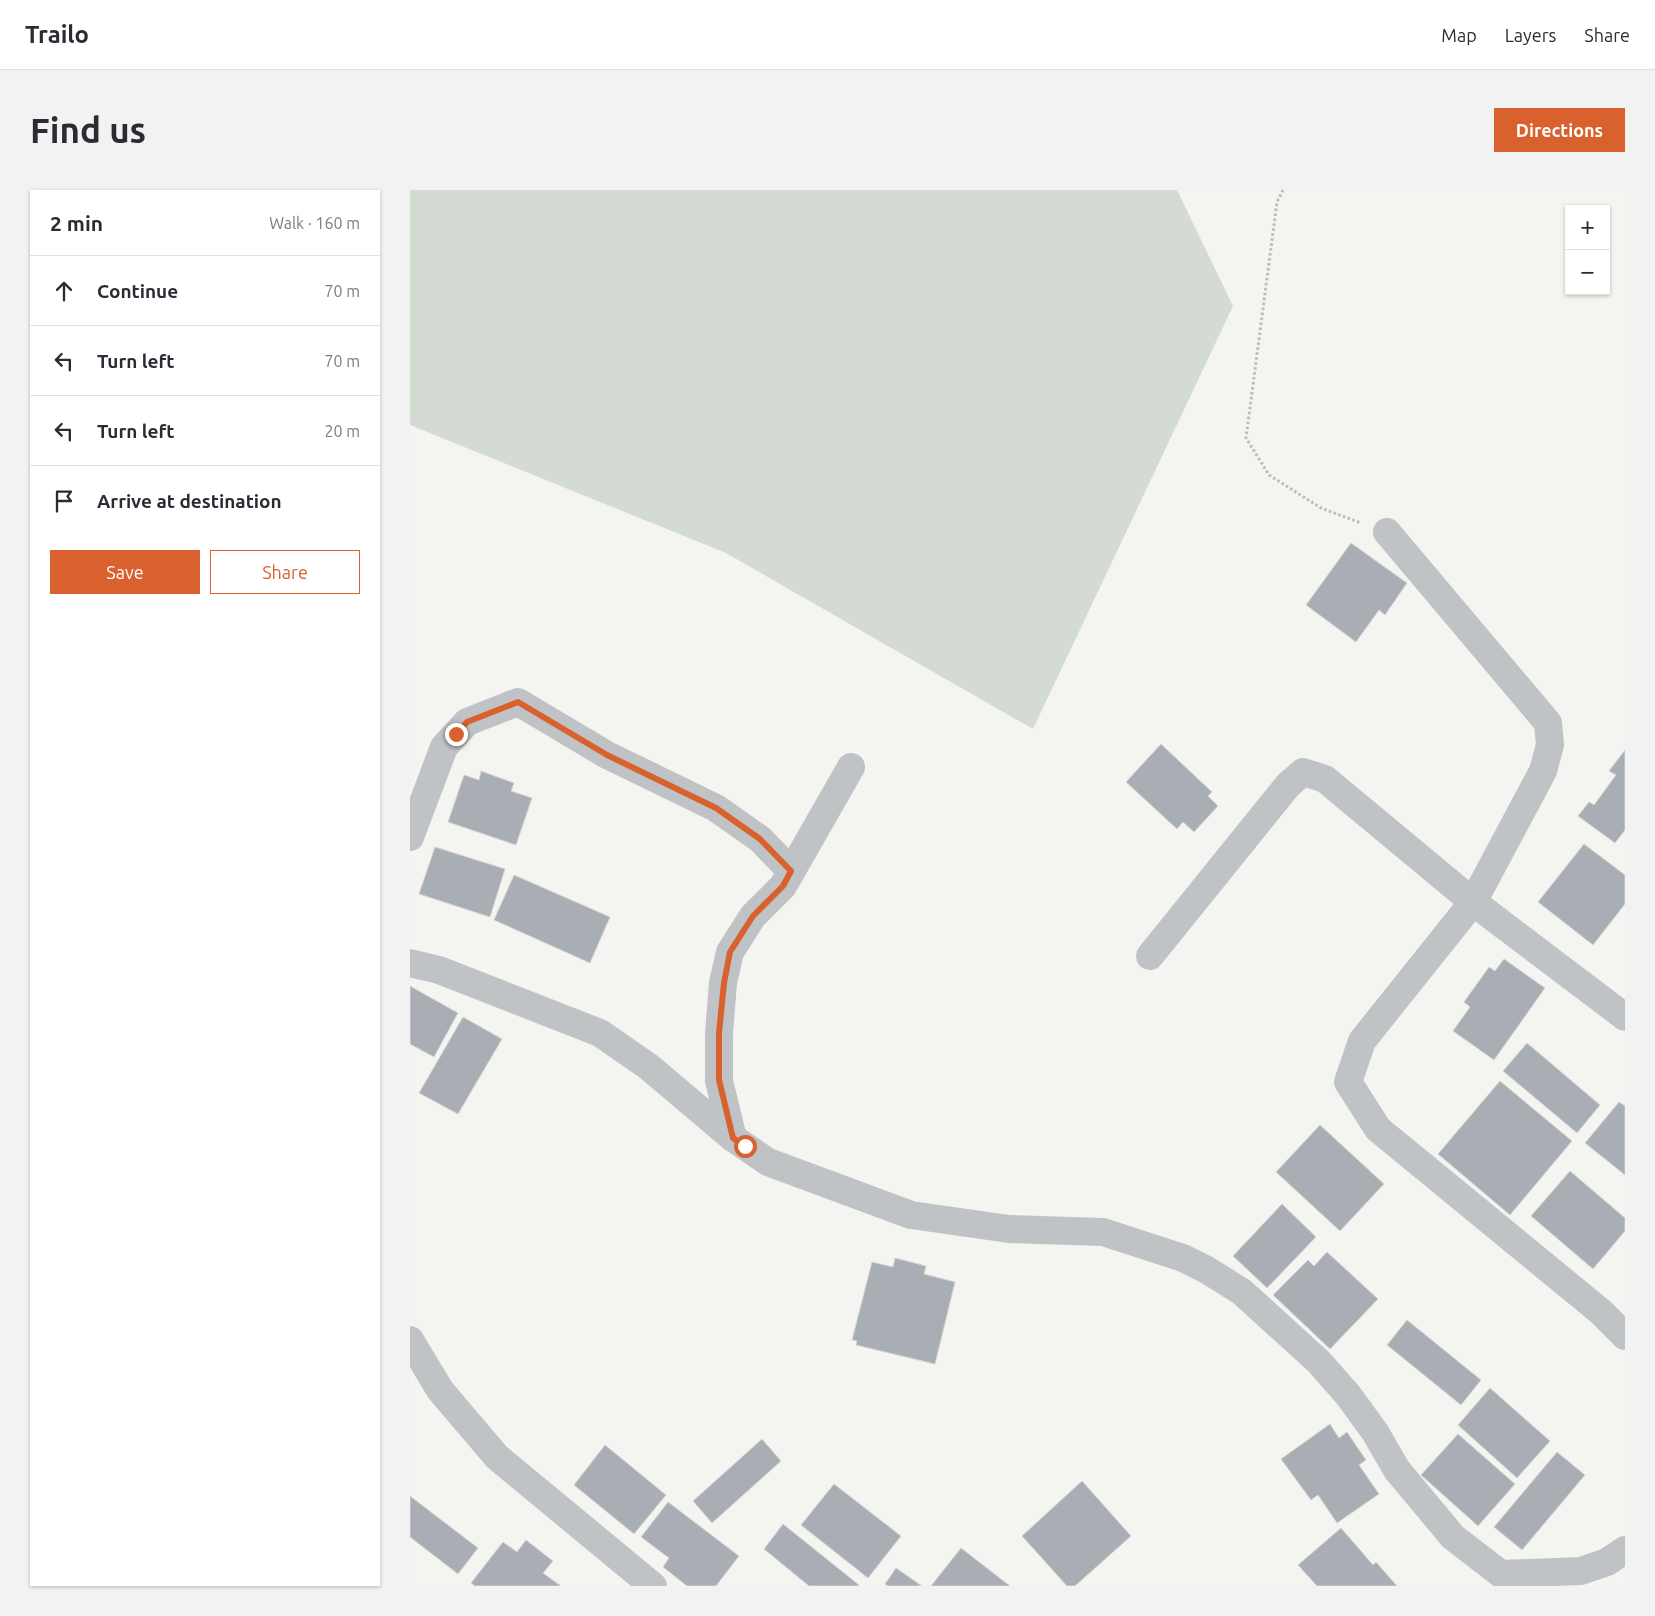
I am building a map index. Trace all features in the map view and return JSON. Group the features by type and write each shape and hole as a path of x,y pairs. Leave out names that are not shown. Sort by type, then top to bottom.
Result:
{"street":[{"path":"1387,532 1548,723 1550,745 1542,771 1473,902 1362,1041 1348,1082 1378,1129 1601,1312 1625,1336"},
{"path":"410,837 444,747 467,722 518,702 607,755 716,808 760,839 791,871"},
{"path":"733,1138 719,1080 719,1033 724,983 730,952 753,916 783,886 851,767"},
{"path":"1150,956 1288,785 1303,772 1324,779 1473,902 1625,1017"},
{"path":"410,963 439,970 600,1033 649,1067 733,1138 768,1162 911,1215 1009,1230 1103,1232 1183,1258 1207,1270 1242,1292 1319,1362 1348,1395 1375,1432 1397,1470 1453,1537 1501,1574 1581,1571 1607,1562 1625,1550"},
{"path":"410,1340 440,1390 497,1457 653,1586"}],"path":[{"path":"1283,190 1277,202 1246,438 1269,475 1321,508 1387,532"}],"shaded area":[{"path":"410,190 1177,190 1233,306 1033,729 726,553 410,425"}],"building":[{"path":"1351,543 1407,583 1385,615 1379,610 1356,642 1306,605"},
{"path":"1161,744 1212,792 1208,796 1218,806 1194,832 1183,822 1177,829 1126,782"},
{"path":"1625,750 1625,830 1615,843 1578,816 1589,802 1594,805 1616,775 1609,771"},
{"path":"481,771 514,783 511,791 532,798 516,845 448,822 464,775 479,780"},
{"path":"1584,844 1625,875 1625,904 1593,945 1538,902"},
{"path":"435,847 505,869 490,917 419,894"},
{"path":"514,875 610,917 590,963 494,920"},
{"path":"1504,959 1545,988 1494,1060 1453,1031 1470,1007 1464,1002 1489,967 1495,971"},
{"path":"410,986 458,1013 434,1057 410,1044"},
{"path":"463,1017 502,1039 458,1114 419,1093"},
{"path":"1527,1043 1600,1105 1577,1133 1503,1071"},
{"path":"1500,1081 1572,1141 1510,1215 1438,1154"},
{"path":"1619,1102 1625,1106 1625,1175 1585,1143"},
{"path":"1320,1125 1384,1184 1340,1231 1276,1172"},
{"path":"1570,1171 1625,1218 1625,1231 1593,1269 1531,1216"},
{"path":"1282,1204 1316,1237 1267,1288 1233,1256"},
{"path":"1327,1252 1378,1299 1330,1349 1273,1295 1308,1260 1314,1266"},
{"path":"895,1258 926,1266 924,1274 955,1282 935,1364 856,1345 857,1341 852,1340 872,1262 893,1267"},
{"path":"1407,1320 1481,1380 1461,1405 1387,1345"},
{"path":"1490,1388 1550,1441 1517,1478 1458,1425"},
{"path":"1330,1424 1339,1438 1347,1432 1366,1460 1359,1465 1379,1494 1337,1523 1318,1495 1311,1500 1281,1459"},
{"path":"1458,1434 1515,1484 1478,1526 1421,1475"},
{"path":"762,1439 781,1461 712,1523 693,1501"},
{"path":"605,1445 666,1495 634,1534 574,1485"},
{"path":"1557,1452 1585,1475 1522,1550 1494,1527"},
{"path":"1082,1481 1131,1536 1075,1586 1067,1586 1022,1536"},
{"path":"834,1484 901,1536 868,1578 801,1525"},
{"path":"410,1496 478,1548 458,1574 410,1537"},
{"path":"668,1502 739,1556 716,1586 687,1586 663,1567 669,1558 641,1537"},
{"path":"783,1524 859,1585 809,1586 764,1549"},
{"path":"1341,1528 1373,1565 1376,1562 1397,1586 1317,1586 1298,1565"},
{"path":"526,1540 553,1561 543,1573 561,1586 475,1586 471,1583 503,1542 517,1552"},
{"path":"961,1548 1010,1586 931,1586"},
{"path":"896,1568 922,1586 888,1586 885,1584"}],"route":[{"path":"456,734 467,722 518,702 607,755 716,808 760,839 791,871 783,886 753,916 730,952 724,983 719,1033 719,1080 733,1138 745,1146"}]}
